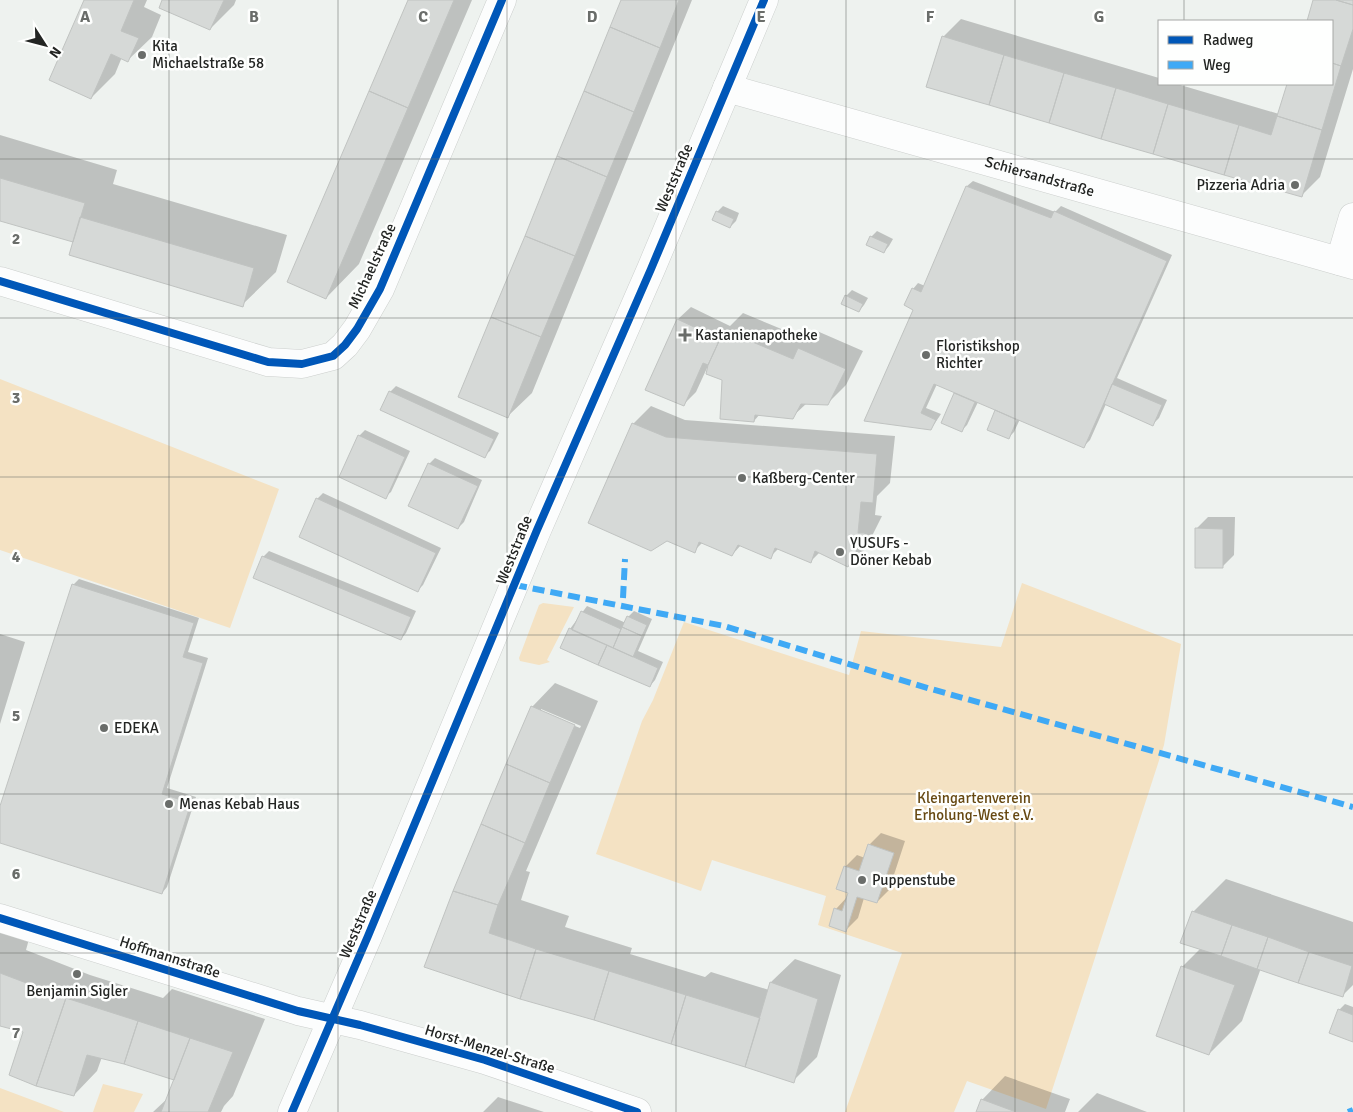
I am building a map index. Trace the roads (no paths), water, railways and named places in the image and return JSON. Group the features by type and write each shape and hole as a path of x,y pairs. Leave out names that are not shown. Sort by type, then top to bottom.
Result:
{"street":[{"name":"Michaelstraße","path":"0,281 268,362 302,364 333,356 345,345 357,329 380,289 502,0"},
{"name":"Weststraße","path":"292,1112 537,530 651,270 764,0"},
{"name":"Schiersandstraße","path":"727,88 1346,263"},
{"path":"1346,263 1353,217"},
{"name":"Hoffmannstraße","path":"0,918 290,1009 333,1018"},
{"name":"Horst-Menzel-Straße","path":"333,1018 484,1060 637,1112"}],"place":[{"name":"Kita Michaelstraße 58","path":"142,55"},
{"name":"Pizzeria Adria","path":"1295,185"},
{"name":"Kastanienapotheke","path":"685,335"},
{"name":"Floristikshop Richter","path":"926,355"},
{"name":"Kaßberg-Center","path":"742,478"},
{"name":"YUSUFs - Döner Kebab","path":"840,552"},
{"name":"EDEKA","path":"104,728"},
{"name":"Menas Kebab Haus","path":"169,804"},
{"name":"Puppenstube","path":"862,880"},
{"name":"Benjamin Sigler","path":"77,974"}],"park label":[{"name":"Kleingartenverein Erholung-West e.V.","path":"974,806"}]}
